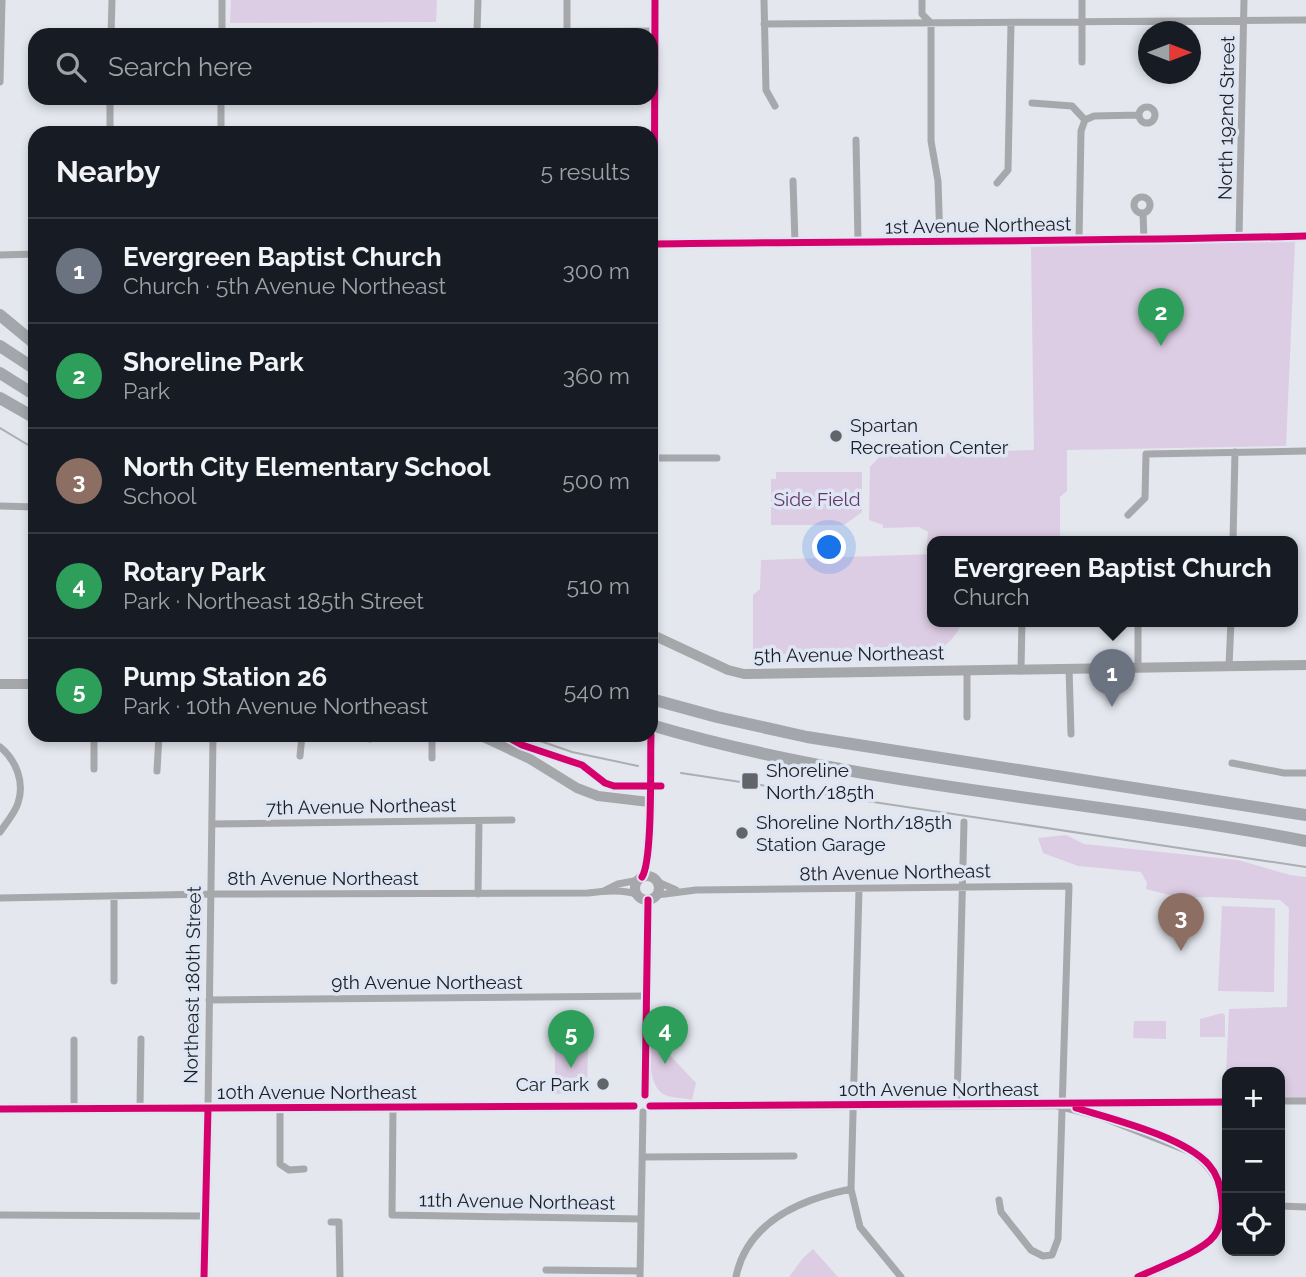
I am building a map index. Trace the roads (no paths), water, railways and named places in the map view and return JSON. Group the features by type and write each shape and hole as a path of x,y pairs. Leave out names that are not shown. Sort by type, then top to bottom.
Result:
{"highway":[{"path":"0,315 28,338"},
{"path":"0,346 28,364"},
{"path":"0,373 28,391"},
{"path":"0,398 28,414"},
{"path":"658,701 717,718 807,737 1306,815"},
{"path":"658,727 711,742 804,762 1306,841"}],"street":[{"path":"0,82 2,0"},
{"path":"111,28 112,0"},
{"path":"222,0 222,28"},
{"path":"477,28 478,0"},
{"path":"567,0 567,28"},
{"path":"654,0 655,28"},
{"path":"764,0 765,90 775,106"},
{"path":"922,0 922,14 931,23 931,141 938,181 940,242"},
{"path":"1082,0 1082,62"},
{"name":"North 192nd Street","path":"1239,237 1244,0"},
{"path":"764,24 1306,20"},
{"path":"997,183 1008,170 1011,23"},
{"path":"1032,103 1072,106 1085,120"},
{"path":"110,105 110,126"},
{"path":"221,105 221,126"},
{"path":"654,105 654,126"},
{"path":"1079,239 1081,131 1085,120 1094,116 1139,116"},
{"path":"856,139 858,242"},
{"path":"793,181 795,242"},
{"path":"1143,213 1144,240"},
{"name":"1st Avenue Northeast","path":"658,244 1306,236"},
{"path":"0,255 28,254"},
{"path":"1128,515 1145,498 1146,454 1306,451"},
{"path":"1233,536 1235,452"},
{"path":"658,458 717,458"},
{"path":"0,506 28,507"},
{"path":"1021,669 1022,627"},
{"path":"1137,627 1138,667"},
{"path":"1229,666 1231,627"},
{"name":"5th Avenue Northeast","path":"658,637 728,670 744,674 1306,665"},
{"path":"1069,668 1071,734"},
{"path":"967,670 967,717"},
{"path":"0,684 28,684"},
{"path":"94,742 94,769"},
{"path":"157,771 159,742"},
{"name":"Northeast 180th Street","path":"204,1277 213,742"},
{"path":"300,756 301,742"},
{"path":"432,742 432,758"},
{"path":"494,742 530,759 578,788 598,796 649,802"},
{"path":"651,742 646,869 635,887 638,895 652,898"},
{"path":"0,747 14,763 18,773 19,795 18,805 0,832"},
{"path":"1232,762 1284,773 1306,773"},
{"name":"7th Avenue Northeast","path":"212,824 512,820"},
{"path":"478,894 479,821"},
{"path":"957,1104 964,822"},
{"path":"643,1108 650,1100 645,1095 646,996 652,898 659,888 648,843"},
{"path":"640,878 649,876 657,880"},
{"name":"8th Avenue Northeast","path":"604,891 640,878"},
{"name":"8th Avenue Northeast","path":"657,880 667,888 680,891 1069,886 1062,1104"},
{"name":"8th Avenue Northeast","path":"0,898 211,894 613,893 624,890 638,895"},
{"path":"859,890 852,1189 860,1227 901,1277"},
{"name":"8th Avenue Northeast","path":"652,898 680,891"},
{"path":"114,896 114,981"},
{"name":"9th Avenue Northeast","path":"209,1000 646,996"},
{"path":"140,1108 141,1039"},
{"path":"74,1040 74,1109"},
{"path":"546,1270 640,1274 643,1108 637,1096 645,1095"},
{"path":"1285,1101 1306,1101"},
{"name":"10th Avenue Northeast","path":"0,1109 643,1108 1222,1102"},
{"path":"999,1200 1000,1212 1031,1250 1043,1256 1052,1255 1058,1239 1062,1104 1122,1123 1190,1150 1209,1164 1215,1173 1222,1196"},
{"name":"11th Avenue Northeast","path":"393,1107 392,1215 641,1219"},
{"path":"280,1108 280,1164 289,1170 304,1169"},
{"path":"642,1157 794,1156"},
{"path":"736,1277 744,1253 756,1234 770,1221 821,1195 852,1189"},
{"path":"1285,1206 1306,1207"},
{"path":"0,1215 206,1216"},
{"path":"1138,1277 1184,1256 1214,1237 1222,1218"},
{"path":"335,1222 340,1277"}],"tram line":[{"path":"0,428 28,445"},
{"path":"543,742 572,752 638,766"},
{"path":"681,773 1306,867"}],"place":[{"name":"Shoreline Park","path":"1161,346"},
{"name":"Spartan Recreation Center","path":"836,436"},
{"name":"Evergreen Baptist Church","path":"1112,707"},
{"name":"Shoreline North/185th","path":"750,781"},
{"name":"Shoreline North/185th Station Garage","path":"742,833"},
{"name":"North City Elementary School","path":"1181,951"},
{"name":"Rotary Park","path":"665,1064"},
{"name":"Pump Station 26","path":"571,1068"},
{"name":"Car Park","path":"603,1084"}],"park label":[{"name":"Side Field","path":"817,499"}]}
